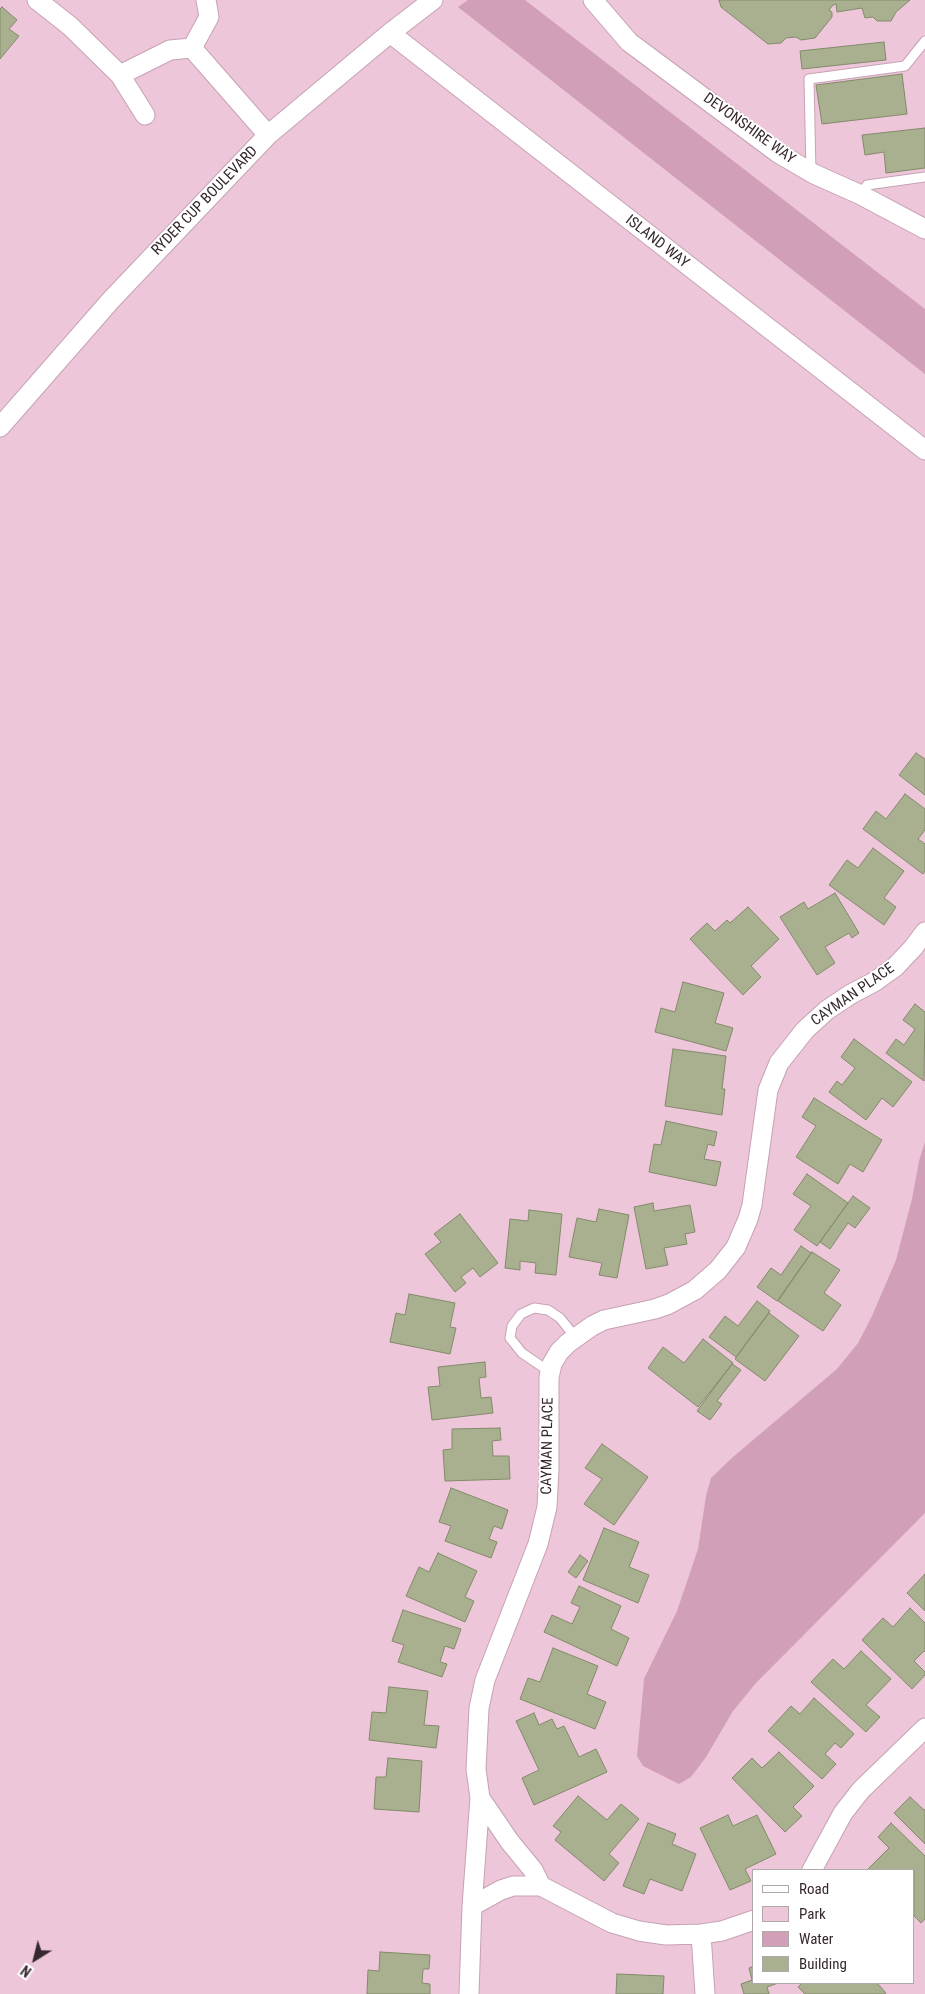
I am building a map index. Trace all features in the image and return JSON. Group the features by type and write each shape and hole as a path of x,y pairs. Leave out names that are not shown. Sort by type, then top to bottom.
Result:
{"street":[{"path":"36,0 70,26 120,75 145,115"},
{"path":"192,48 209,17 206,0"},
{"name":"RYDER CUP BOULEVARD","path":"0,426 111,300 268,136 390,33 433,0"},
{"name":"DEVONSHIRE WAY","path":"593,0 629,42 778,153 811,173 862,195 925,229"},
{"name":"ISLAND WAY","path":"390,33 925,450"},
{"path":"120,75 170,50 192,48"},
{"path":"192,48 268,136"},
{"name":"CAYMAN PLACE","path":"541,1886 533,1870 510,1842 480,1798 476,1769 477,1722 483,1690 538,1544 547,1508 550,1372 559,1352 575,1337 604,1320 655,1309 676,1301 696,1290 718,1270 736,1247 748,1219 752,1205 768,1090 779,1063 786,1052 826,1010 874,982 895,967 925,932"},
{"path":"813,1869 843,1813 861,1790 925,1728"},
{"path":"469,1994 472,1906 480,1798"},
{"path":"472,1906 501,1890 514,1886 541,1886 603,1919 638,1931 666,1935 700,1934 722,1930 752,1921"},
{"path":"700,1934 706,1994"}],"lane":[{"path":"811,173 809,79 905,66 925,41"},
{"path":"862,195 867,185 925,177"},
{"path":"550,1372 522,1353 510,1338 512,1326 521,1314 534,1308 548,1310 560,1318 575,1337"}],"green space":[{"path":"0,0 925,0 925,1994 0,1994"}],"water":[{"path":"468,0 525,0 925,309 925,374 458,7"},
{"path":"925,1142 925,1513 756,1683 733,1711 706,1757 691,1777 679,1784 643,1766 637,1756 644,1679 677,1611 698,1549 706,1496 711,1478 837,1369 858,1343 896,1260"}],"building":[{"path":"719,0 910,0 896,12 891,21 877,21 873,17 865,18 862,8 837,12 836,4 829,10 832,12 832,17 815,38 801,40 796,37 786,38 781,43 768,44 721,7"},
{"path":"2,7 17,20 9,29 19,36 0,59 0,9"},
{"path":"884,42 886,60 802,69 800,51"},
{"path":"902,74 907,114 822,124 816,85"},
{"path":"925,128 925,168 886,173 884,152 865,155 862,135"},
{"path":"916,753 925,759 925,795 899,775"},
{"path":"905,794 925,809 925,830 918,839 925,844 925,871 923,874 863,829 876,811 886,819"},
{"path":"873,848 904,871 884,898 896,907 884,925 829,885 847,860 858,868"},
{"path":"835,893 859,933 852,938 849,933 825,947 835,963 817,975 780,917 804,902 808,909"},
{"path":"748,907 779,939 751,966 761,977 743,995 690,939 707,923 715,931 727,920 730,923"},
{"path":"683,982 724,993 715,1023 733,1028 726,1051 655,1032 661,1008 675,1012"},
{"path":"915,1004 925,1012 924,1081 886,1053 896,1039 904,1045 915,1029 903,1020"},
{"path":"854,1039 912,1082 893,1107 882,1098 866,1120 829,1092 837,1081 842,1085 855,1068 841,1057"},
{"path":"673,1049 726,1056 722,1089 725,1089 722,1115 665,1106"},
{"path":"814,1098 882,1140 863,1172 850,1164 838,1184 796,1157 816,1126 802,1117"},
{"path":"666,1121 717,1132 714,1146 708,1144 704,1159 721,1162 716,1186 649,1172 654,1144 661,1145"},
{"path":"807,1174 848,1203 817,1246 794,1230 811,1206 793,1194"},
{"path":"853,1196 870,1208 855,1228 848,1223 830,1249 820,1242"},
{"path":"653,1203 654,1211 690,1205 695,1232 685,1234 687,1244 664,1248 668,1265 646,1269 634,1207"},
{"path":"599,1209 629,1215 617,1278 599,1275 602,1263 569,1257 577,1218 596,1222"},
{"path":"529,1210 562,1214 556,1275 535,1273 536,1263 520,1261 520,1270 505,1268 510,1219 528,1221"},
{"path":"460,1214 498,1263 480,1277 473,1268 461,1277 466,1283 455,1292 425,1254 441,1242 434,1234"},
{"path":"801,1246 811,1253 777,1301 757,1287 771,1268 781,1275"},
{"path":"812,1252 840,1270 824,1293 841,1305 823,1331 778,1301"},
{"path":"409,1294 455,1303 450,1327 456,1328 450,1354 390,1342 396,1313 405,1315"},
{"path":"757,1301 770,1311 736,1357 709,1337 725,1316 738,1326"},
{"path":"769,1313 799,1336 765,1381 735,1359"},
{"path":"703,1339 733,1363 698,1407 648,1368 663,1347 684,1363"},
{"path":"485,1362 486,1377 479,1378 481,1398 491,1397 493,1413 432,1420 428,1387 440,1386 438,1367"},
{"path":"732,1364 741,1370 717,1401 722,1404 710,1420 697,1411"},
{"path":"500,1428 501,1440 492,1441 493,1456 509,1456 510,1479 445,1481 443,1450 452,1449 452,1429"},
{"path":"602,1444 648,1477 614,1525 584,1504 602,1479 585,1468"},
{"path":"451,1488 508,1510 502,1529 494,1526 489,1539 497,1542 491,1558 445,1541 451,1526 439,1522"},
{"path":"604,1528 639,1542 629,1567 649,1575 638,1603 583,1580"},
{"path":"438,1553 477,1571 465,1597 474,1601 465,1622 406,1596 419,1567 429,1572"},
{"path":"580,1555 588,1561 576,1578 568,1572"},
{"path":"925,1574 925,1611 907,1593"},
{"path":"579,1586 621,1606 611,1629 629,1638 617,1666 544,1632 552,1615 572,1624 580,1607 571,1603"},
{"path":"910,1608 925,1623 925,1652 914,1661 925,1672 925,1675 912,1689 862,1640 883,1618 893,1627"},
{"path":"403,1610 461,1629 454,1649 445,1646 440,1662 447,1664 442,1677 398,1662 404,1645 392,1641"},
{"path":"553,1648 598,1666 587,1694 606,1702 595,1729 520,1699 528,1678 540,1682"},
{"path":"861,1651 891,1679 866,1705 880,1717 866,1732 811,1682 833,1659 844,1669"},
{"path":"389,1687 428,1691 424,1725 439,1726 436,1748 369,1740 372,1712 386,1713"},
{"path":"814,1698 854,1734 841,1748 835,1743 825,1754 836,1764 822,1779 768,1731 791,1706 800,1714"},
{"path":"534,1713 539,1725 552,1719 557,1729 564,1726 579,1757 596,1749 607,1772 534,1805 522,1778 539,1770 516,1721"},
{"path":"779,1752 814,1786 793,1807 802,1816 785,1832 732,1778 752,1758 762,1768"},
{"path":"388,1758 422,1761 419,1812 374,1809 376,1777 386,1777"},
{"path":"578,1796 607,1820 621,1804 639,1819 609,1854 619,1863 604,1881 555,1840 561,1832 553,1826"},
{"path":"910,1797 925,1809 925,1844 894,1813"},
{"path":"728,1815 733,1826 757,1815 776,1854 745,1869 751,1881 730,1890 700,1828"},
{"path":"648,1823 676,1834 672,1844 696,1854 682,1891 650,1879 644,1894 623,1886"},
{"path":"891,1823 925,1856 925,1919 921,1923 915,1917 915,1869 868,1869 889,1848 878,1837"},
{"path":"380,1952 430,1955 429,1969 423,1969 422,1983 430,1984 430,1994 367,1994 368,1970 379,1971"},
{"path":"752,1967 752,1980 749,1968"},
{"path":"617,1974 664,1976 663,1994 616,1994"},
{"path":"752,1980 752,1984 775,1984 767,1987 769,1994 744,1994 741,1984"},
{"path":"801,1984 878,1984 886,1993 805,1994 798,1987"}]}
